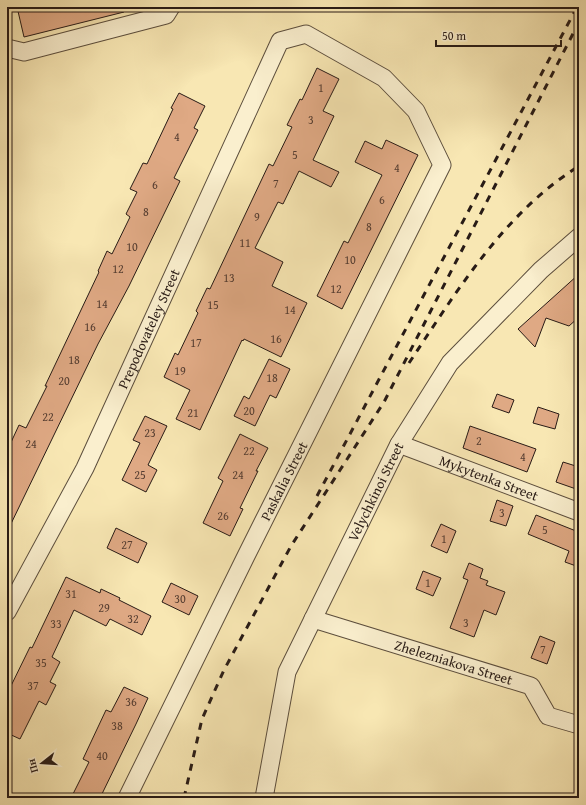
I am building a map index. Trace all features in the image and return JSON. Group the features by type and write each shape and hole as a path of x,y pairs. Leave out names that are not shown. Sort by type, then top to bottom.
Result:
{"street":[{"path":"7,48 24,52 166,15 170,7"},
{"name":"Prepodovateley Street","path":"7,612 85,468 280,41 306,34 384,78 416,111 442,165"},
{"name":"Paskalia Street","path":"127,798 246,556 442,165"},
{"name":"Velychkinoi Street","path":"264,798 287,672 399,444 450,363 541,270 579,237"},
{"name":"Mykytenka Street","path":"399,444 579,512"},
{"name":"Zhelezniakova Street","path":"313,619 531,686 548,716 579,725"}],"building":[{"path":"17,7 123,7 124,12 24,37"},
{"path":"317,68 339,79 323,111 334,116 313,160 339,172 331,187 299,171 283,204 278,202 255,248 283,262 272,286 307,303 281,357 244,339 243,341 242,340 200,430 176,419 190,390 164,377 175,353 178,355 198,313 196,311 207,288 210,289 269,164 273,166 292,127 287,125 300,99 302,100"},
{"path":"179,93 205,106 194,128 198,130 174,178 180,181 129,286 98,344 7,532 7,451 19,425 26,428 47,386 45,386 99,272 98,271 107,251 112,254 130,217 126,214 137,192 130,189 143,163 147,164"},
{"path":"386,140 418,155 342,309 317,296 344,241 348,243 382,175 355,162 365,141 382,149"},
{"path":"579,274 579,317 569,326 546,318 535,347 518,329"},
{"path":"269,359 290,369 276,398 270,395 255,426 234,416 244,396 249,399"},
{"path":"497,394 514,400 509,413 492,407"},
{"path":"538,407 559,414 555,429 533,423"},
{"path":"145,416 167,426 148,465 157,470 146,492 122,480 140,443 133,440"},
{"path":"470,426 536,449 527,472 463,448"},
{"path":"240,434 268,448 240,508 243,509 230,536 203,523 223,481 218,478"},
{"path":"563,462 579,467 579,490 556,482"},
{"path":"497,500 513,506 506,526 490,521"},
{"path":"536,515 576,531 577,527 579,527 579,567 565,562 569,551 528,534"},
{"path":"441,524 456,531 447,553 431,546"},
{"path":"116,528 147,543 138,563 107,548"},
{"path":"469,563 483,569 480,578 488,581 486,585 505,592 496,615 484,610 474,637 450,628 468,580 463,578"},
{"path":"423,571 441,578 433,596 416,589"},
{"path":"66,577 100,593 101,589 151,616 142,635 110,619 106,626 74,610 52,657 60,662 50,682 56,685 46,705 39,701 20,739 7,733 7,694 30,647 32,648"},
{"path":"171,583 198,596 189,615 162,602"},
{"path":"540,636 555,642 547,664 531,658"},
{"path":"124,687 148,698 136,724 100,798 71,798 89,762 83,759 106,710 111,712"}],"railway":[{"path":"317,496 577,7"},
{"path":"184,798 202,719 224,670 291,546 384,402 579,22"},
{"path":"409,363 464,281 505,230 528,206 552,185 579,166"}]}
